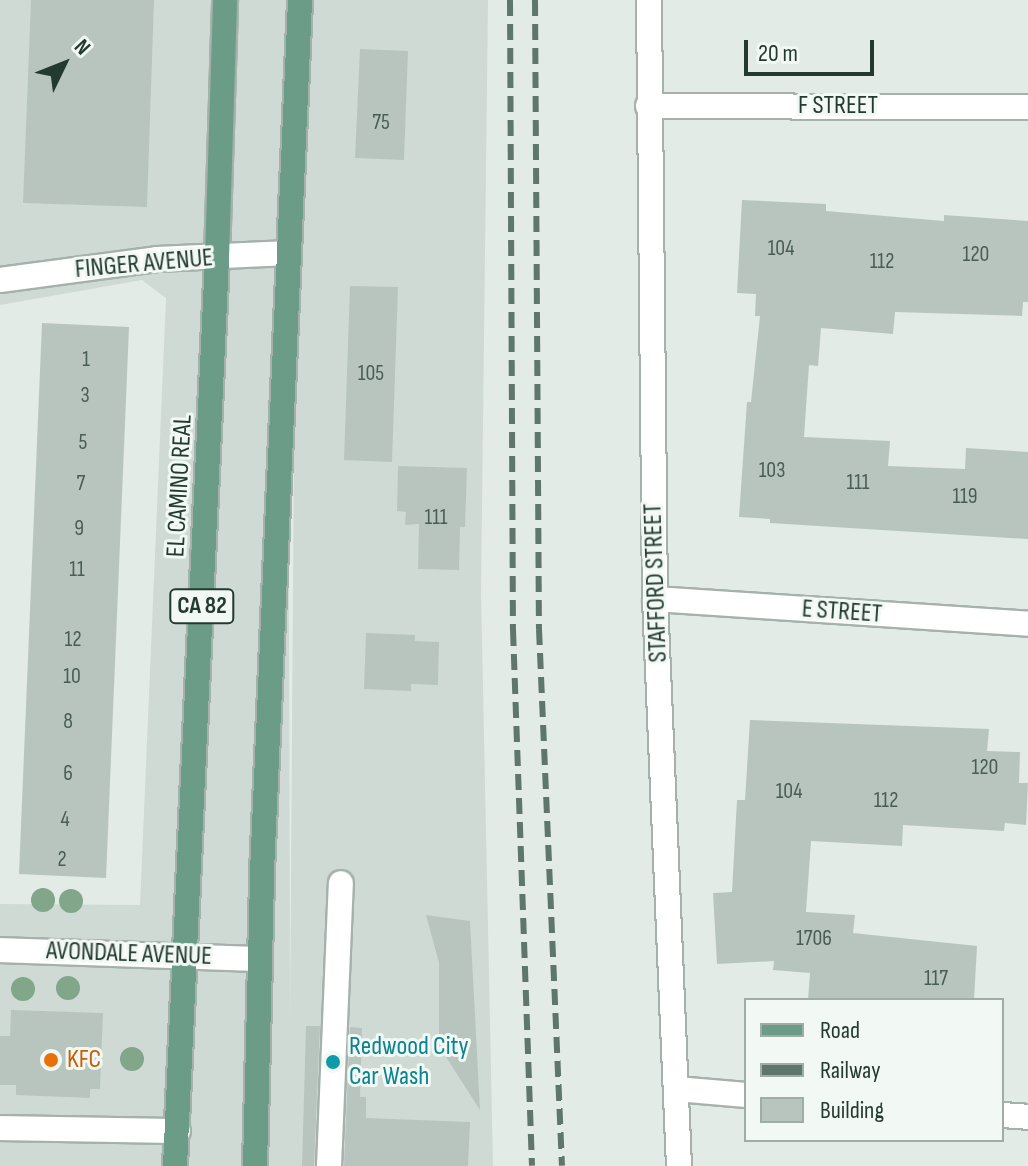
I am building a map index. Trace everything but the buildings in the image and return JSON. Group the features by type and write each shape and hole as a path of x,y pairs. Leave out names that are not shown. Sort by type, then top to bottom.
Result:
{"main road":[{"name":"EL CAMINO REAL","path":"175,1166 217,258 225,0"},
{"name":"CA 82","path":"255,1166 259,959 300,0"}],"street":[{"name":"STAFFORD STREET","path":"649,0 655,599 679,1166"},
{"name":"F STREET","path":"648,106 1028,107"},
{"name":"FINGER AVENUE","path":"0,280 157,259 289,253"},
{"name":"E STREET","path":"655,599 1028,624"},
{"path":"329,1166 341,883"},
{"name":"AVONDALE AVENUE","path":"0,950 185,954 259,959"},
{"path":"677,1089 744,1095"},
{"path":"1004,1115 1028,1117"},
{"path":"0,1128 178,1131"}],"shaded area":[{"path":"0,0 291,0 288,117 290,1022 297,0 488,0 481,592 493,1166 0,1166 0,904 140,905 166,298 142,280 0,305"}],"railway":[{"path":"510,0 513,630 532,1166"},
{"path":"535,0 539,629 562,1166"}],"place":[{"name":"KFC","path":"51,1060"},
{"name":"Redwood City Car Wash","path":"333,1062"}]}
